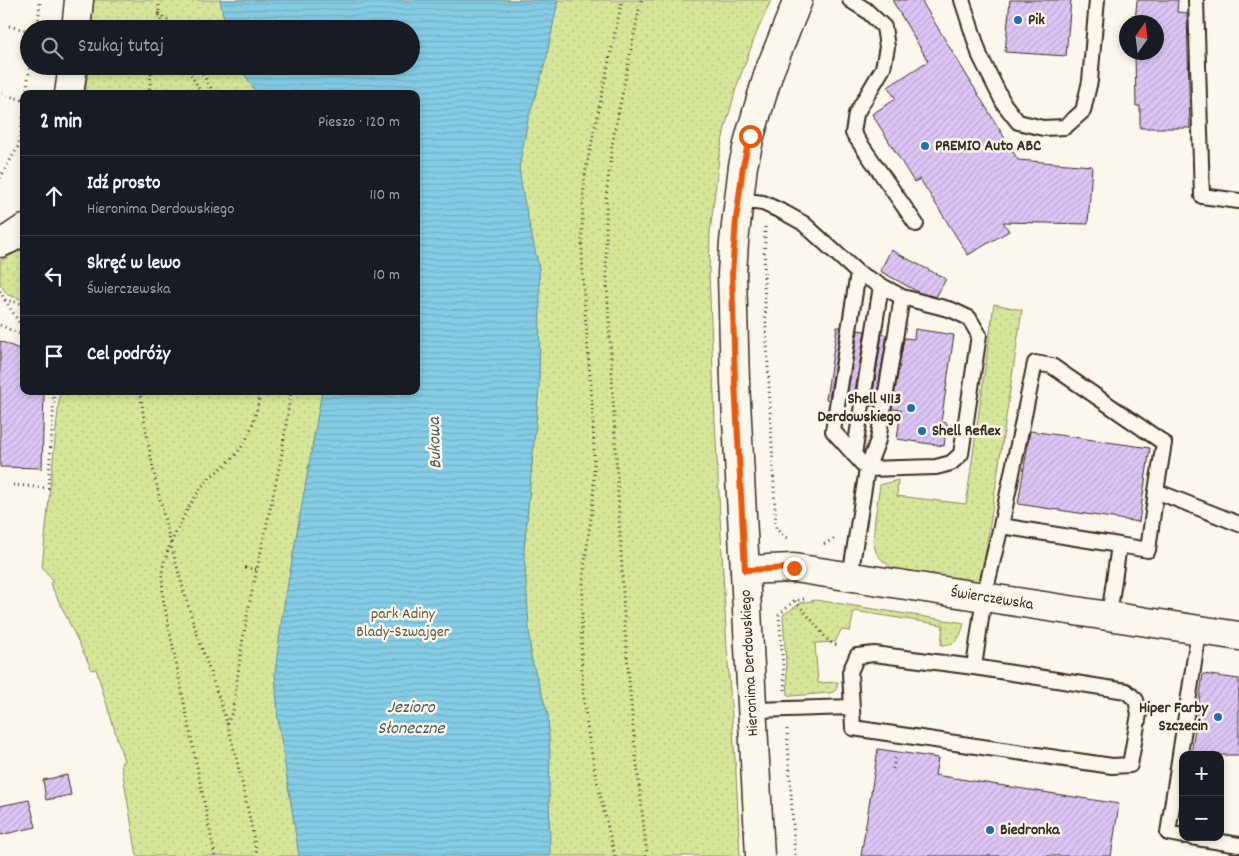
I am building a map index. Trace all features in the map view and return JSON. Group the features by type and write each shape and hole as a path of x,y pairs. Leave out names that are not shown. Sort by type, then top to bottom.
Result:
{"main road":[{"path":"77,20 79,0"},
{"name":"Hieronima Derdowskiego","path":"760,856 735,382 732,274 738,200 750,136 769,72 798,0"},
{"path":"70,90 72,75"},
{"path":"0,243 20,231"},
{"name":"Świerczewska","path":"745,570 794,568 1239,636"}],"lane":[{"path":"850,0 866,10 884,27 887,47 883,68 856,114 853,133 916,224"},
{"path":"962,0 980,56 1004,104 1018,122 1043,128 1065,127 1083,111 1090,81 1096,0"},
{"path":"1196,0 1202,196 1239,201"},
{"path":"738,200 762,203 804,223 858,273 902,297 952,310 969,318 979,335 961,454 951,463 936,467 867,470"},
{"path":"858,273 833,431 867,470"},
{"path":"854,455 881,286"},
{"path":"850,577 867,470 878,440 902,297"},
{"path":"974,667 984,597 1035,363 1052,366 1164,443 1148,550 1001,526"},
{"path":"1156,491 1239,524"},
{"path":"1109,616 1120,545"},
{"path":"1179,835 1168,833 1199,630"},
{"path":"874,654 974,667 1126,691 1136,700 1138,714 1130,765 1112,766 853,728 850,672 858,656 874,654"},
{"path":"752,710 852,707"},
{"path":"1212,841 1239,846"}],"path":[{"path":"39,20 40,0"},
{"path":"158,20 159,0"},
{"path":"615,856 591,754 584,707 582,660 583,584 594,479 592,395 581,218 586,168 622,0"},
{"path":"640,0 612,145 606,199 606,261 625,631 647,856"},
{"path":"159,14 161,20"},
{"path":"159,14 168,20"},
{"path":"9,26 20,29"},
{"path":"27,90 29,75"},
{"path":"149,90 151,75"},
{"path":"191,75 200,90"},
{"path":"203,75 213,90"},
{"path":"2,94 20,99"},
{"path":"0,178 19,145 20,138"},
{"path":"767,205 764,284 776,528 783,536 795,543"},
{"path":"0,291 20,324"},
{"path":"5,300 20,303"},
{"path":"0,325 20,334"},
{"path":"13,485 48,488 54,401 53,395"},
{"path":"141,395 159,497 188,607 227,725 244,790 257,856"},
{"path":"215,856 163,598 162,573 171,544 195,497 206,483 236,455 245,442 258,407 260,395"},
{"path":"227,725 233,710 242,644 256,570 281,459 290,395"},
{"path":"823,544 838,538"},
{"path":"245,568 256,570"},
{"path":"794,601 829,642 858,656"}],"green space":[{"name":"park Adiny Blady-Szwajger","path":"94,0 771,0 737,85 725,128 719,157 710,233 709,273 715,421 740,856 137,856 121,763 124,761 96,669 92,670 50,583 53,580 42,567 60,395 420,395 420,90 85,90 87,75 420,75 420,20 92,20"},
{"path":"20,251 20,299 8,295 0,284 0,261"},
{"path":"994,304 1022,310 981,584 896,571 882,560 876,552 873,541 880,485 898,480 897,496 966,504"},
{"path":"816,600 964,623 957,640 951,644 941,645 943,625 854,611 850,631 841,630 835,642 815,643 818,683 838,682 836,690 829,693 791,696 788,695 783,615 801,603"}],"water":[{"name":"Jezioro Słoneczne","path":"220,0 558,0 546,60 528,120 519,168 539,268 539,389 524,551 531,657 548,715 550,856 299,856 278,720 275,673 282,617 321,395 420,395 420,90 254,90 245,75 420,75 420,20 224,20"}],"building":[{"path":"892,0 921,0 1018,160 1092,166 1088,224 1003,222 1009,231 968,255 920,179 914,182 872,114 896,99 888,87 928,61"},
{"path":"1010,0 1071,0 1066,56 1005,52"},
{"path":"1137,0 1178,0 1177,12 1187,13 1190,128 1140,128 1140,106 1136,106 1135,60 1164,60 1164,15 1136,15"},
{"path":"891,250 946,279 936,297 920,293 880,271"},
{"path":"837,327 841,327 829,400 826,399"},
{"path":"915,329 954,335 941,422 947,423 944,446 897,439 901,410 892,409 904,338 914,339"},
{"path":"858,330 865,331 853,403 846,402"},
{"path":"882,334 887,335 875,406 871,406"},
{"path":"0,341 20,349 20,395 44,395 42,468 0,467"},
{"path":"1030,431 1150,448 1139,522 1018,504"},
{"name":"Hiper Farby Szczecin","path":"1203,674 1239,679 1239,755 1224,755 1224,751 1192,751"},
{"name":"Biedronka","path":"878,749 938,758 935,775 1119,804 1111,856 861,856"},
{"path":"67,775 71,795 46,800 43,780"},
{"path":"29,800 36,827 0,835 0,806"}],"place":[{"name":"Pik","path":"1018,20"},
{"name":"PREMIO Auto ABC","path":"925,146"},
{"name":"Shell 4113 Derdowskiego","path":"911,408"},
{"name":"Shell Reflex","path":"922,431"},
{"name":"Hiper Farby Szczecin","path":"1218,717"},
{"name":"Biedronka","path":"990,830"}],"route":[{"path":"750,136 743,166 732,274 735,382 745,570 794,568"}],"water label":[{"name":"Bukowa","path":"436,443"}]}
